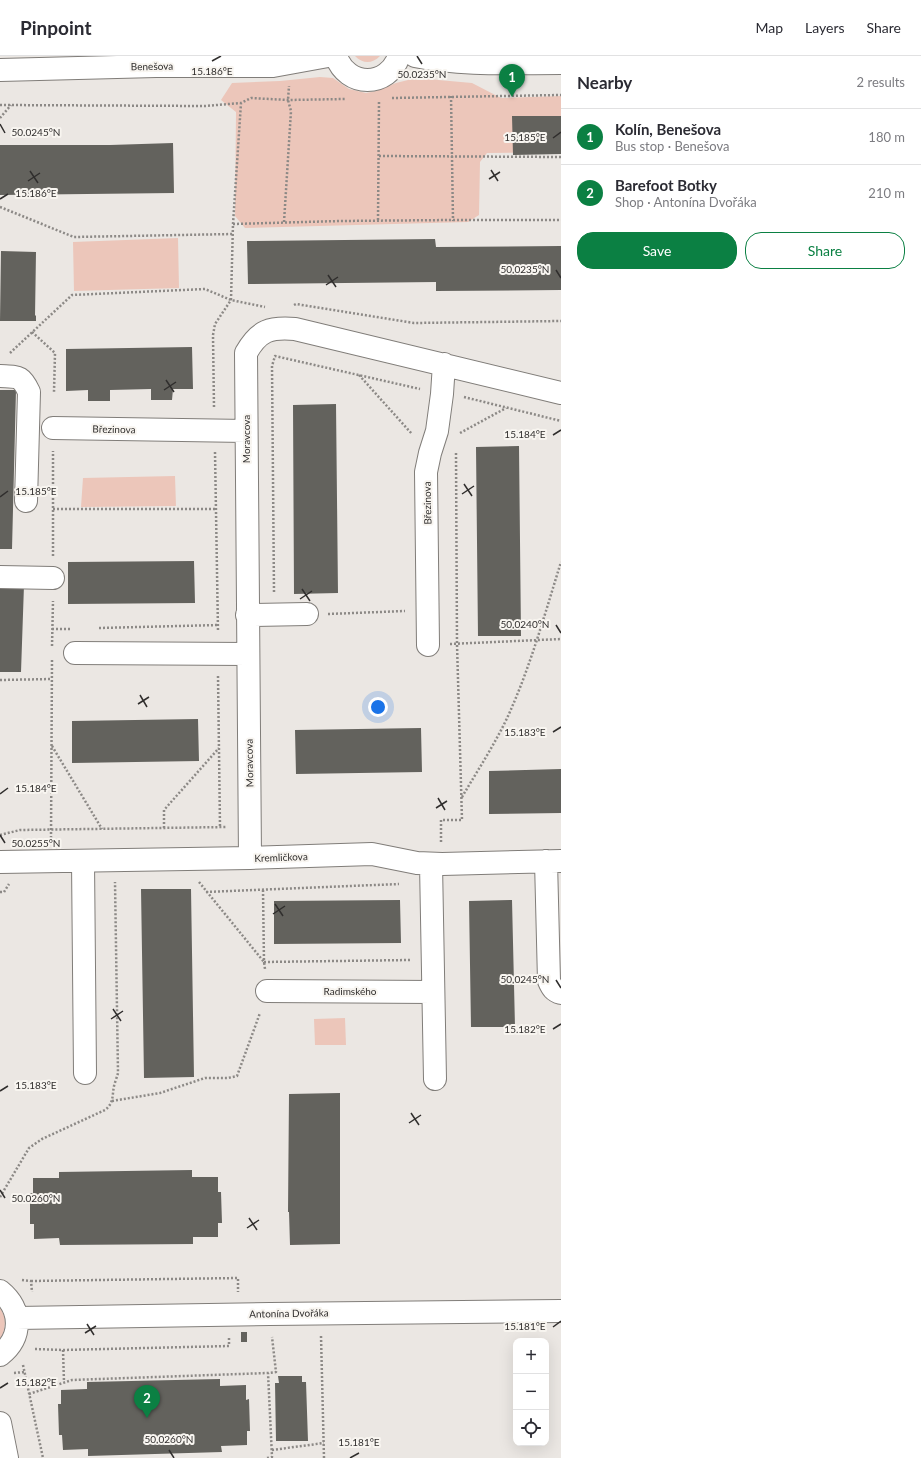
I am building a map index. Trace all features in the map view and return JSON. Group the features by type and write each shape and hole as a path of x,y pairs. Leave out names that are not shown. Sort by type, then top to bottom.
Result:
{"street":[{"name":"Benešova","path":"0,70 156,66 256,66 290,63 328,56"},
{"path":"336,56 344,70 351,76 369,80 378,79 386,75 393,69 399,56"},
{"path":"415,56 456,63 561,62"},
{"name":"Moravcova","path":"250,858 246,353 252,343 263,333 268,331 278,328 295,329 561,393"},
{"name":"Březinova","path":"428,645 426,472 437,431 444,364"},
{"path":"3,367 24,381 29,392 26,501"},
{"name":"Březinova","path":"53,428 246,431"},
{"path":"0,577 53,578"},
{"path":"247,615 307,614"},
{"path":"76,653 248,654"},
{"name":"Kremličkova","path":"0,862 250,858 372,854 417,863 436,864 553,861"},
{"path":"83,861 85,1073"},
{"path":"553,861 549,981 552,988 561,993"},
{"path":"435,1079 433,992 436,864"},
{"name":"Radimského","path":"267,992 433,992"},
{"path":"0,1291 12,1304 17,1318 16,1332 13,1341 8,1349 0,1355"},
{"name":"Antonína Dvořáka","path":"17,1318 561,1311"},
{"path":"0,1423 8,1458"}],"path":[{"path":"284,222 291,111 288,100 290,63"},
{"path":"386,98 561,95"},
{"path":"451,96 453,220"},
{"path":"0,105 205,106 241,103 251,98 288,100 349,99"},
{"path":"378,220 379,98"},
{"path":"220,827 213,335 215,324 231,300 233,234 241,103"},
{"path":"0,118 12,105"},
{"path":"379,156 561,157"},
{"path":"0,207 74,237 233,234"},
{"path":"234,224 378,220 561,220"},
{"path":"3,367 32,332 72,296 205,289 231,300 269,308"},
{"path":"290,308 296,304 414,323 561,321"},
{"path":"32,332 55,353 53,428 52,650"},
{"path":"274,615 272,366 275,356 442,394 455,395 560,422"},
{"path":"359,375 430,453"},
{"path":"29,392 54,392"},
{"path":"456,435 507,408"},
{"path":"436,864 441,820 462,820 457,644 456,451"},
{"path":"53,510 216,509"},
{"path":"462,798 512,707 536,640 561,562"},
{"path":"307,614 411,611"},
{"path":"98,628 218,625"},
{"path":"52,629 74,629"},
{"path":"428,645 561,639"},
{"path":"51,861 52,658"},
{"path":"0,680 52,679"},
{"path":"52,745 102,829"},
{"path":"164,828 164,810 219,748"},
{"path":"0,834 20,830 250,826"},
{"path":"200,859 199,883 264,962"},
{"path":"206,892 406,884"},
{"path":"112,1101 160,1093 205,1078 228,1078 237,1076 267,992 264,962 262,890"},
{"path":"264,962 414,960"},
{"path":"31,1281 238,1278 238,1297"},
{"path":"29,1394 72,1380 276,1372 270,1314"},
{"path":"320,1330 324,1458"},
{"path":"35,1349 63,1350 229,1346 229,1334"},
{"path":"63,1350 64,1382"},
{"path":"267,1458 272,1457 268,1373"},
{"path":"272,1450 324,1443"}],"shaded area":[{"path":"355,56 380,56 371,62 364,62"},
{"path":"320,77 333,78 349,89 366,93 416,78 472,83 501,98 561,96 561,152 487,153 480,162 479,215 468,222 245,228 235,216 236,112 221,100 232,83 280,81"},
{"path":"178,238 179,288 74,291 73,242"},
{"path":"175,476 176,506 81,507 83,478"},
{"path":"345,1018 346,1045 315,1045 314,1019"},
{"path":"0,1308 4,1316 5,1324 4,1331 0,1339"}],"building":[{"path":"512,116 561,116 561,154 513,155"},
{"path":"173,143 174,193 0,195 0,145 110,145"},
{"path":"435,239 436,247 561,246 561,290 436,291 436,282 248,284 247,241"},
{"path":"1,251 36,252 36,321 0,321"},
{"path":"192,347 193,389 173,389 172,400 151,400 151,389 110,390 110,401 88,401 88,390 66,391 66,349"},
{"path":"0,390 16,390 12,549 0,549"},
{"path":"336,404 338,593 294,594 293,405"},
{"path":"519,446 521,636 478,636 476,447"},
{"path":"194,561 195,603 68,604 68,562"},
{"path":"0,584 24,585 21,672 0,672"},
{"path":"198,719 199,761 72,763 72,721"},
{"path":"421,728 422,772 296,774 295,730"},
{"path":"561,769 561,813 489,814 489,771"},
{"path":"141,889 191,889 194,1077 144,1078"},
{"path":"400,900 401,943 274,944 274,901"},
{"path":"512,900 515,1027 471,1027 469,901"},
{"path":"340,1093 340,1244 290,1245 288,1212 289,1094"},
{"path":"192,1170 192,1177 218,1177 218,1192 221,1192 222,1223 218,1223 218,1237 193,1237 193,1244 60,1245 59,1238 34,1239 34,1224 30,1224 30,1193 33,1193 33,1178 59,1178 59,1172"},
{"path":"241,1332 247,1332 247,1342 241,1342"},
{"path":"278,1376 302,1376 302,1382 306,1382 308,1441 276,1441 275,1383 279,1383"},
{"path":"220,1379 220,1386 246,1385 246,1400 249,1399 250,1431 247,1431 247,1445 221,1446 222,1452 88,1456 88,1449 63,1450 62,1435 59,1435 58,1404 61,1404 61,1390 87,1389 87,1382"}],"place":[{"name":"Kolín, Benešova","path":"512,97"},
{"name":"Barefoot Botky","path":"147,1418"}]}
